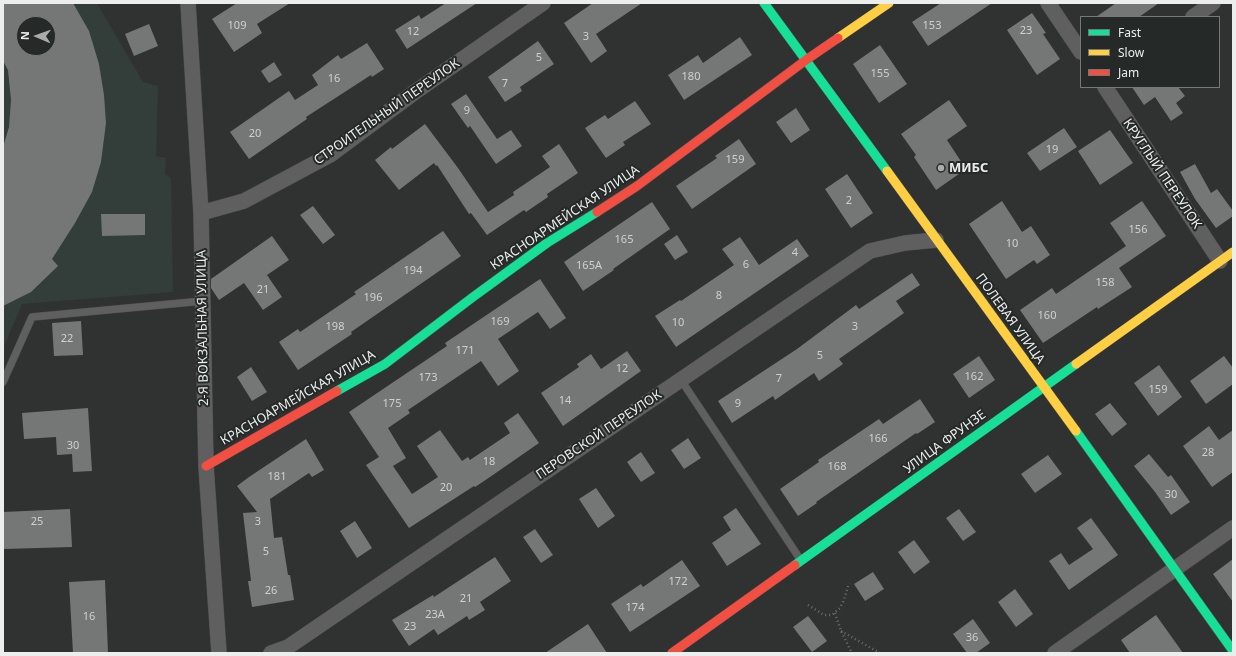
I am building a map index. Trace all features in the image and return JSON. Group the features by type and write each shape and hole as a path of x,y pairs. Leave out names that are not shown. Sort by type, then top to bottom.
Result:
{"street":[{"name":"2-Я ВОКЗАЛЬНАЯ УЛИЦА","path":"188,3 201,213 206,466 219,653"},
{"name":"СТРОИТЕЛЬНЫЙ ПЕРЕУЛОК","path":"201,213 244,201 330,156 415,92 543,3"},
{"name":"ПОЛЕВАЯ УЛИЦА","path":"764,3 1044,387 1233,651"},
{"name":"КРАСНОАРМЕЙСКАЯ УЛИЦА","path":"206,466 385,364 547,243 637,186 806,60 889,3"},
{"path":"1048,3 1080,51"},
{"path":"1194,16 1213,3"},
{"name":"КРУГЛЫЙ ПЕРЕУЛОК","path":"1106,88 1220,260"},
{"name":"ПЕРОВСКОЙ ПЕРЕУЛОК","path":"271,653 288,647 870,251 905,243 936,240"},
{"name":"УЛИЦА ФРУНЗЕ","path":"672,653 1233,252"},
{"path":"1055,653 1233,528"}],"lane":[{"path":"3,382 32,317 203,301"},
{"path":"681,380 802,561"}],"path":[{"path":"808,605 824,615 832,615 840,608 849,583"},
{"path":"835,612 841,631 852,653"},
{"path":"841,631 880,653"}],"shaded area":[{"path":"3,3 97,3 143,82 158,86 156,156 166,158 165,174 171,178 173,292 22,304 3,349"}],"building":[{"path":"3,3 73,3 89,31 99,64 104,95 106,123 101,162 92,192 75,223 52,259 58,266 31,292 3,306 3,147 9,127 11,100 8,70 3,61"},
{"path":"237,3 290,3 257,24 262,33 234,52 212,19"},
{"path":"446,3 477,3 407,49 395,30 419,15 421,19"},
{"path":"593,3 642,3 596,34 607,51 591,63 564,23"},
{"path":"941,3 992,3 928,46 912,22"},
{"path":"1116,3 1159,3 1140,16 1097,16"},
{"path":"1032,13 1046,33 1043,34 1060,59 1037,75 1007,30"},
{"path":"149,24 158,46 134,56 125,34"},
{"path":"740,37 752,55 684,100 668,75 698,55 703,63"},
{"path":"538,41 554,64 520,87 522,91 505,102 488,77"},
{"path":"367,43 384,69 372,77 371,75 306,117 307,119 249,159 230,132 289,91 295,100 318,85 312,75 338,55 341,59"},
{"path":"880,45 907,84 879,103 853,64"},
{"path":"274,62 282,75 269,83 261,71"},
{"path":"1133,88 1179,88 1185,96 1176,103 1183,113 1171,121 1155,97 1144,105"},
{"path":"466,94 497,139 511,130 522,146 496,164 470,126 468,128 451,104"},
{"path":"949,100 967,126 947,140 966,169 936,190 914,157 916,155 901,134"},
{"path":"635,101 651,124 623,142 625,145 606,158 585,128 605,115 608,119"},
{"path":"796,108 810,130 791,143 776,122"},
{"path":"425,124 458,168 488,212 514,195 513,192 550,167 542,156 559,144 578,173 547,194 548,197 526,212 524,210 487,235 471,213 469,214 437,165 436,166 434,163 399,190 375,160 391,147 392,149"},
{"path":"1064,128 1077,147 1040,171 1027,153"},
{"path":"1110,130 1133,163 1100,185 1078,151"},
{"path":"739,139 756,164 692,209 676,186 717,158 715,156"},
{"path":"1195,164 1211,193 1217,189 1233,211 1233,216 1216,228 1195,199 1180,172"},
{"path":"847,174 873,213 851,228 825,189"},
{"path":"1002,201 1022,232 1031,226 1050,255 1037,264 1034,260 1006,279 969,224"},
{"path":"1142,201 1166,236 1119,268 1132,287 1098,309 1097,307 1043,343 1020,310 1052,288 1056,294 1126,246 1110,223"},
{"path":"652,202 670,229 583,291 564,262"},
{"path":"313,206 335,235 323,244 300,215"},
{"path":"101,214 145,214 145,235 102,236"},
{"path":"443,231 461,256 351,332 352,334 298,370 279,342 298,329 300,332 356,294 354,292"},
{"path":"677,235 688,252 675,260 664,244"},
{"path":"272,236 289,260 267,275 282,297 263,310 244,283 219,300 211,288 211,279"},
{"path":"740,237 759,265 797,239 809,256 676,347 655,316 680,300 681,301 734,265 722,249"},
{"path":"912,273 920,285 896,301 904,313 839,359 843,364 819,381 814,373 775,400 773,396 732,423 718,401 797,349 856,305 859,309"},
{"path":"540,279 566,318 550,329 538,312 498,339 519,371 498,386 481,361 408,410 410,413 388,428 406,458 393,466 412,494 438,477 417,446 440,430 462,461 468,457 470,460 510,433 504,423 518,413 539,443 475,487 474,486 409,528 366,465 379,457 349,412 447,346 445,343"},
{"path":"81,321 83,355 54,356 52,323"},
{"path":"627,351 641,371 563,426 541,393 579,367 577,364 591,354 601,369"},
{"path":"979,356 995,380 969,398 953,374"},
{"path":"1224,356 1233,368 1233,384 1206,404 1190,381"},
{"path":"1159,365 1182,397 1158,416 1134,383"},
{"path":"251,367 267,392 252,401 237,377"},
{"path":"920,399 935,422 917,434 916,433 798,516 780,489 819,462 818,460 879,419 883,424"},
{"path":"1110,403 1127,424 1112,436 1095,414"},
{"path":"88,408 92,471 73,472 72,454 57,455 56,437 24,439 22,413"},
{"path":"1209,426 1219,440 1233,430 1233,472 1212,487 1183,446"},
{"path":"688,438 701,458 684,469 671,450"},
{"path":"306,439 324,470 312,477 309,473 270,499 274,538 282,537 288,575 290,575 294,600 252,607 248,581 251,581 243,513 257,512 237,486"},
{"path":"641,452 655,473 641,482 627,462"},
{"path":"1149,454 1168,477 1171,475 1190,502 1171,515 1134,466"},
{"path":"1048,455 1062,474 1035,493 1021,474"},
{"path":"596,488 615,516 598,528 579,499"},
{"path":"736,508 761,544 727,566 712,543 731,530 723,517"},
{"path":"70,509 72,547 4,549 3,512"},
{"path":"959,509 976,532 963,541 946,518"},
{"path":"1091,518 1118,555 1069,590 1049,561 1061,553 1069,565 1093,549 1077,528"},
{"path":"355,521 372,548 357,558 340,531"},
{"path":"535,529 553,555 541,563 523,537"},
{"path":"914,540 930,562 914,574 898,552"},
{"path":"495,557 511,581 480,602 485,610 469,620 467,616 438,635 434,629 409,646 392,620 433,595 434,597"},
{"path":"1233,559 1233,602 1213,574"},
{"path":"682,560 700,586 630,632 611,604 641,584 643,587"},
{"path":"873,572 884,589 865,601 854,584"},
{"path":"105,580 108,653 73,653 69,582"},
{"path":"1015,589 1033,614 1016,627 998,602"},
{"path":"1156,615 1183,653 1130,653 1121,640"},
{"path":"808,616 827,641 812,652 793,627"},
{"path":"973,619 990,643 976,653 967,653 953,634"},
{"path":"588,624 607,653 545,653"}],"traffic: fast":[{"path":"764,3 887,171"},
{"path":"337,391 385,364 547,243 597,212"},
{"path":"795,565 1076,364"},
{"path":"1076,431 1233,651"}],"traffic: slow":[{"path":"838,38 889,3"},
{"path":"887,171 1076,431"},
{"path":"1076,364 1233,252"}],"traffic: jam":[{"path":"597,212 637,186 806,60 838,38"},
{"path":"206,466 337,391"},
{"path":"672,653 795,565"}],"place":[{"name":"МИБС","path":"941,168"}]}
